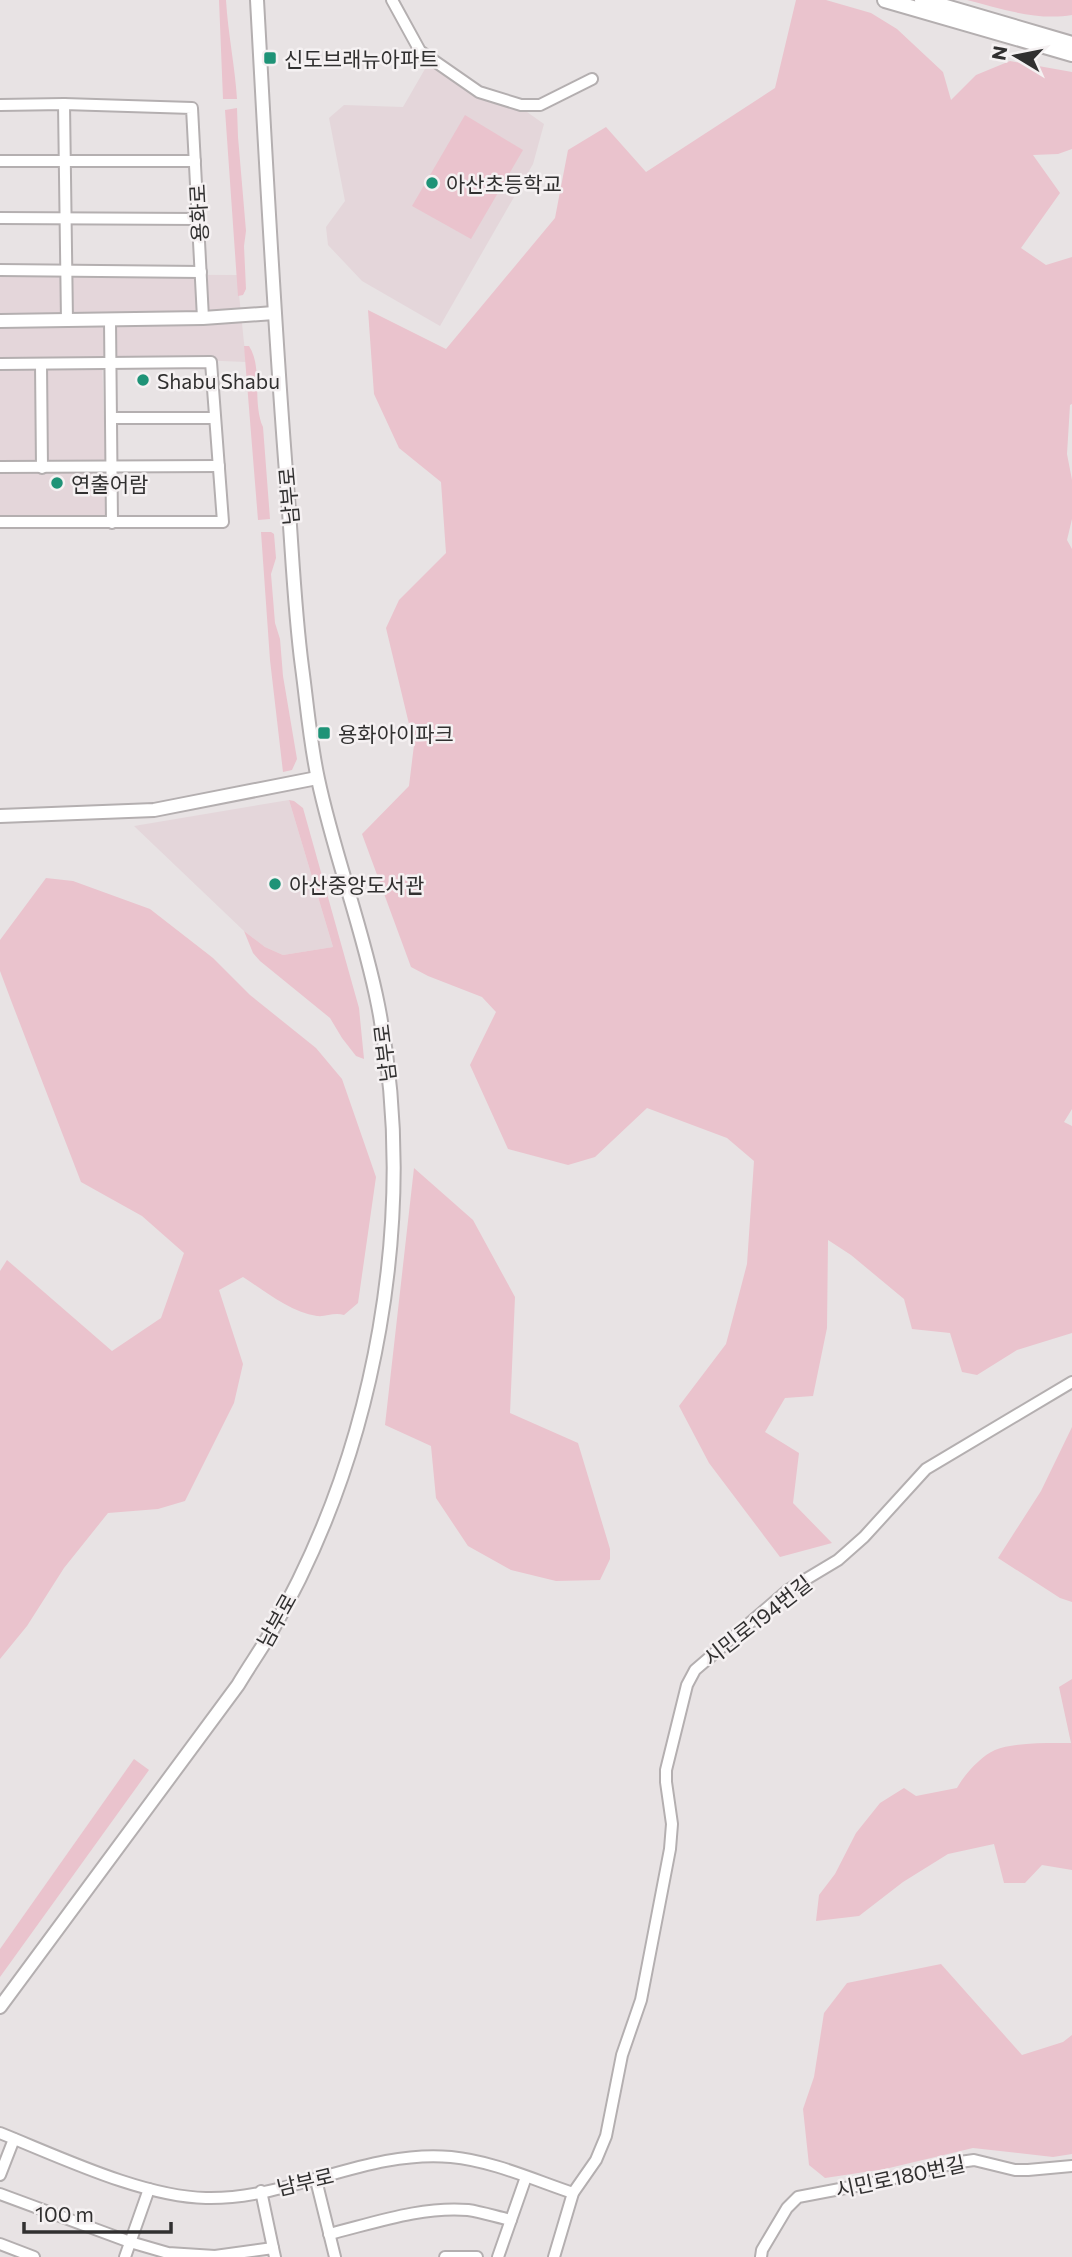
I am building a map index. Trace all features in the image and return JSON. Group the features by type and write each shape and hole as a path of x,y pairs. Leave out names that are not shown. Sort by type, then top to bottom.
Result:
{"main road":[{"path":"885,0 1072,54"},
{"path":"922,0 1072,44"}],"street":[{"name":"남부로","path":"0,2007 224,1703 271,1633 325,1519 366,1395 379,1336 391,1227 393,1156 390,1105 383,1039 368,960 317,778 301,661 274,313 257,0"},
{"path":"392,0 420,51 479,92 521,105 540,105 592,79"},
{"path":"0,105 64,104 67,321"},
{"name":"용화로","path":"64,104 192,108 202,318"},
{"path":"0,161 195,161"},
{"path":"0,218 199,219"},
{"path":"0,270 201,272"},
{"path":"0,321 202,318 274,313"},
{"path":"110,320 112,523"},
{"path":"0,364 211,362 223,522 0,522"},
{"path":"41,364 42,468"},
{"path":"111,418 214,418"},
{"path":"0,467 219,466"},
{"path":"0,816 153,810 317,778"},
{"name":"시민로194번길","path":"554,2257 573,2193 596,2160 607,2136 622,2055 640,2000 670,1849 672,1824 666,1770 687,1685 695,1670 788,1590 838,1560 864,1537 926,1469 1072,1382"},
{"name":"남부로","path":"0,2133 149,2189 205,2199 240,2197 385,2162 418,2157 451,2157 494,2166 573,2193"},
{"path":"0,2175 13,2138"},
{"name":"시민로180번길","path":"761,2257 762,2250 787,2208 798,2197 974,2160 1028,2170 1072,2166"},
{"path":"498,2257 526,2177"},
{"path":"316,2180 335,2257"},
{"path":"125,2257 149,2189"},
{"path":"0,2194 130,2242 168,2253 215,2256 274,2253 261,2192"},
{"path":"329,2234 443,2210 470,2210 511,2220"},
{"path":"0,2244 34,2257"},
{"path":"445,2257 477,2257"}],"shaded area":[{"path":"219,0 226,0 237,99 223,99"},
{"path":"796,0 826,0 871,13 897,29 943,72 951,100 976,75 1010,61 1072,72 1072,149 1058,154 1033,155 1060,193 1021,248 1046,265 1072,257 1072,404 1067,454 1072,480 1072,519 1067,540 1072,549 1072,1109 1064,1122 1072,1126 1072,1333 1017,1350 977,1375 962,1372 950,1333 912,1329 904,1299 851,1255 828,1240 827,1328 813,1396 785,1398 765,1432 799,1453 793,1503 832,1543 780,1557 709,1463 679,1406 726,1344 747,1264 754,1161 727,1138 647,1108 595,1157 568,1165 508,1149 470,1065 496,1012 482,997 411,967 362,834 409,786 414,745 386,628 399,600 446,553 441,482 399,448 374,394 368,310 446,349 555,218 568,150 606,127 646,172 775,88"},
{"path":"967,0 1072,0 1072,15 1033,15"},
{"name":"아산초등학교","path":"429,62 473,96 527,112 544,124 533,164 440,326 362,281 328,245 326,227 345,201 329,118 344,105 403,107"},
{"path":"237,108 246,231 246,289 243,295 238,296 225,110"},
{"path":"465,115 523,150 471,239 412,206"},
{"path":"0,274 237,275 246,362 102,356 107,518 0,517"},
{"path":"244,346 249,346 256,364 270,519 258,520"},
{"path":"261,532 274,534 276,558 271,574 275,623 280,639 283,676 297,759 292,770 283,772 270,660"},
{"path":"289,800 333,947 283,955 265,947 244,931 134,826"},
{"path":"289,800 303,808 359,1008 364,1059 356,1056 330,1018 260,961 253,953 244,931 265,947 283,955 333,947"},
{"path":"46,878 73,881 150,909 213,958 250,995 316,1048 342,1079 376,1177 358,1303 344,1315 317,1316 288,1306 243,1277 219,1290 243,1364 234,1403 185,1501 158,1509 108,1513 64,1568 27,1626 0,1659 0,1271 7,1260 112,1351 161,1318 184,1253 142,1216 81,1182 0,971 0,940"},
{"path":"414,1168 473,1220 515,1297 510,1413 578,1443 610,1549 610,1559 600,1580 556,1581 511,1570 468,1546 436,1498 431,1446 385,1425"},
{"path":"1072,1427 1072,1602 1060,1598 998,1558 1041,1491"},
{"path":"1072,1679 1072,1870 1042,1865 1025,1883 1004,1883 994,1844 948,1854 903,1882 859,1916 816,1921 819,1895 835,1874 856,1833 880,1803 904,1788 916,1796 957,1788 979,1761 1003,1747 1071,1743 1059,1687"},
{"path":"134,1759 149,1770 0,1977 0,1949"},
{"path":"941,1964 1022,2055 1063,2042 1072,2035 1072,2154 1053,2157 973,2148 885,2169 825,2178 809,2165 803,2109 814,2077 824,2013 847,1983"}],"place":[{"name":"신도브래뉴아파트","path":"270,58"},
{"name":"아산초등학교","path":"432,183"},
{"name":"Shabu Shabu","path":"143,380"},
{"name":"연출어람","path":"57,483"},
{"name":"용화아이파크","path":"324,733"},
{"name":"아산중앙도서관","path":"275,884"}]}
